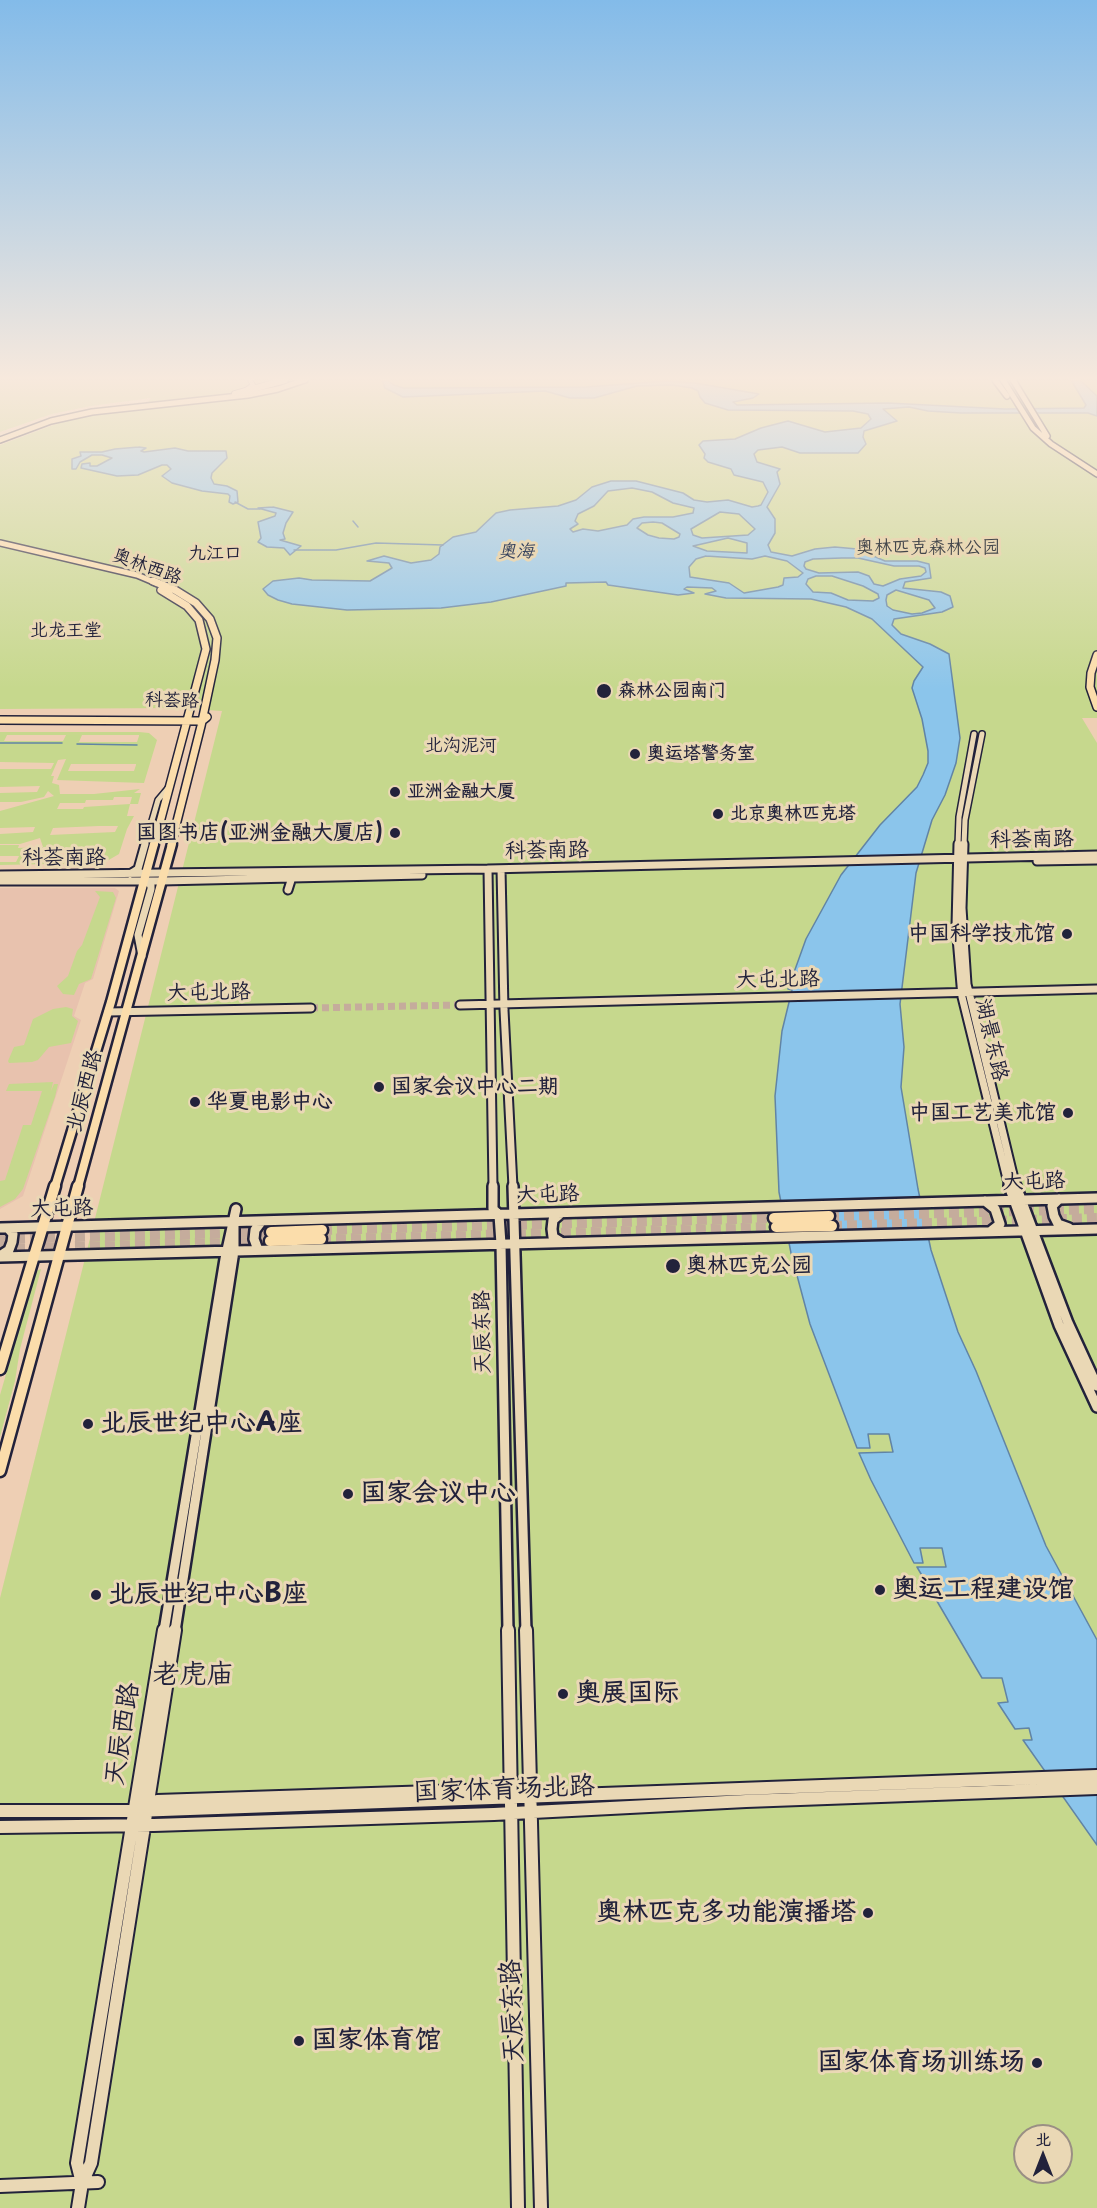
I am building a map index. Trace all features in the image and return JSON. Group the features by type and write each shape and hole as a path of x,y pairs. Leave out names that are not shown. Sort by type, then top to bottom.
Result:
{"main road":[{"name":"奥林西路","path":"0,543 137,575 175,590 196,603 210,619 217,638 203,718"},
{"name":"奥林西路","path":"0,548 139,581 166,592 187,606 199,620 206,649 189,717"},
{"path":"1097,654 1091,673 1090,687 1097,707"},
{"name":"科荟路","path":"0,716 203,718"},
{"name":"科荟路","path":"0,720 189,717"},
{"name":"北辰西路","path":"0,1370 108,1012 189,717"},
{"name":"北辰西路","path":"0,1471 142,957 203,718"},
{"name":"大屯路","path":"775,1222 830,1221"},
{"path":"271,1236 321,1235"}],"street":[{"name":"湖景东路","path":"974,734 976,745"},
{"name":"湖景东路","path":"982,734 976,745 959,817 960,861 956,926 965,992 1016,1200 1059,1325 1097,1407"},
{"path":"129,874 138,869 158,800 170,786"},
{"name":"科荟南路","path":"960,861 1097,855"},
{"name":"科荟南路","path":"163,878 173,881 288,875 295,872 501,871 918,861 1097,860"},
{"path":"150,862 152,875 173,881"},
{"name":"科荟南路","path":"0,874 144,882 163,878 488,871"},
{"name":"天辰东路","path":"488,871 493,1209 499,1215 501,1244 518,2208"},
{"name":"天辰东路","path":"501,871 515,1244 541,2208"},
{"path":"129,874 151,885 138,935 142,957"},
{"name":"科荟南路","path":"0,881 104,878 129,874 144,882"},
{"path":"288,875 288,890"},
{"path":"45,881 144,882"},
{"name":"大屯北路","path":"459,1005 1097,989"},
{"name":"大屯北路","path":"108,1012 311,1008"},
{"name":"大屯路","path":"0,1257 561,1242 775,1222 925,1203 1097,1198"},
{"path":"1059,1199 1052,1206 1054,1216 1058,1224 1073,1229"},
{"path":"985,1201 995,1209 1000,1224 991,1231"},
{"name":"天辰西路","path":"78,2208 82,2183 91,2163 141,1811 236,1209"},
{"path":"561,1213 553,1220 552,1229 554,1237 561,1242"},
{"name":"大屯路","path":"4,1228 561,1213 775,1222 933,1233 1097,1229"},
{"path":"258,1250 254,1239 255,1230 261,1222"},
{"path":"0,1257 9,1250 12,1242 13,1234 4,1228"},
{"name":"湖景东路","path":"1027,1230 1097,1386"},
{"name":"国家体育场北路","path":"0,1811 141,1811 1097,1776"},
{"name":"国家体育场北路","path":"0,1827 139,1825 510,1813 1097,1788"},
{"path":"0,2186 98,2182"}],"shaded area":[{"path":"0,888 115,888 119,891 93,979 85,983 74,1016 81,1020 23,1196 0,1209"}],"green space":[{"name":"奥林匹克公园","path":"0,483 1097,483 1097,718 1082,718 1097,743 1097,2208 0,2208 0,1598 222,711 178,708 0,709"},
{"path":"0,732 139,732 149,733 157,740 144,783 57,780 66,759 58,760 51,776 54,776 52,783 59,785 60,794 94,794 140,789 134,793 141,793 138,804 130,804 127,816 134,816 119,854 98,863 0,865 0,862 16,862 19,856 0,856 0,845 19,845 18,848 43,847 40,838 20,844 0,844 0,834 33,832 35,827 0,828 0,811 54,796 48,791 44,797 21,802 0,802 0,793 37,792 40,786 0,787 0,769 51,769 54,763 0,762","holes":["7,735 66,735 63,741 4,741","82,735 139,735 137,742 79,742","71,764 136,764 134,771 68,771","132,797 130,804 84,807 83,809 57,809 60,803 85,803 86,800","118,826 115,832 50,835 53,828","40,853 101,853 99,860 38,860"]},
{"path":"95,891 113,892 116,898 91,979 79,984 74,995 63,994 57,986 68,976 77,951 82,945 100,897"},
{"path":"66,1007 73,1009 72,1016 78,1021 71,1043 49,1047 38,1060 32,1062 9,1063 14,1047 24,1045 33,1019 53,1009"},
{"path":"53,1082 51,1091 54,1084 58,1084 55,1097 23,1189 15,1199 0,1207 0,1181 5,1180 23,1125 31,1125 42,1091 6,1091 9,1084"},
{"path":"41,1269 0,1437 0,1395 36,1271"}],"water":[{"path":"172,483 214,483 227,486 237,491 238,502 233,504 229,502 228,494 202,491"},
{"name":"奥海","path":"605,483 644,483 683,493 694,500 707,502 728,500 752,507 761,505 768,492 764,483 780,483 767,507 775,519 775,533 768,545 771,552 792,556 815,549 835,547 857,549 885,561 917,561 929,564 931,578 905,582 903,588 941,592 950,596 953,607 942,612 894,619 892,625 901,634 930,644 949,654 960,738 956,763 945,795 932,820 916,873 900,1004 904,1047 901,1087 931,1250 958,1332 976,1371 1046,1546 1097,1640 1097,1845 1023,1740 1032,1740 1029,1728 1015,1729 998,1703 1008,1702 1002,1678 982,1678 917,1567 946,1567 942,1548 920,1548 923,1563 914,1563 871,1480 859,1453 893,1452 889,1434 868,1434 870,1448 857,1448 810,1324 791,1253 779,1192 775,1096 782,1031 792,990 788,989 806,939 841,875 880,825 917,787 923,775 928,763 928,751 922,719 912,688 923,667 872,619 846,607 811,599 726,598 705,594 716,591 712,588 687,587 684,589 694,593 678,595 608,585 606,582 566,583 566,586 491,602 441,608 347,610 292,604 268,595 263,589 273,581 299,578 370,581 392,568 389,563 367,561 384,556 411,563 431,560 439,554 440,547 453,537 476,532 496,513 558,506 576,500 592,487","holes":["632,488 652,492 673,503 694,508 693,513 673,517 644,517 633,519 627,525 598,531 583,529 573,532 570,529 578,524 575,521 578,514 594,506 608,491","720,512 739,514 755,529 748,535 702,538 693,535 691,529","642,523 662,523 680,534 674,539 648,535 637,528","728,538 747,543 747,553 707,551 693,546","706,556 752,559 765,556 787,561 803,573 798,577 784,578 783,585 778,587 744,593 729,583 690,577 689,567 696,559","858,558 894,566 919,566 925,568 926,572 921,576 900,579 883,586 874,584 869,576 858,572 819,573 806,569 805,562 813,559","816,576 832,576 863,586 878,594 879,598 873,601 848,600 831,593 813,592 806,584 808,579","896,590 929,600 935,608 912,614 893,610 887,606 887,595"]},
{"path":"273,507 293,512 283,533 285,539 280,540 301,546 290,555 284,548 267,547 258,542 261,538 258,522 275,516 276,513 258,508"}],"waterway":[{"path":"235,502 248,509 260,509"},
{"path":"353,521 358,527"},
{"path":"294,550 336,550 376,543 443,545"},
{"path":"0,743 62,743"},
{"path":"77,744 137,745"}],"tunnel":[{"path":"311,1008 460,1005"},
{"path":"829,1216 1097,1209"},
{"path":"322,1230 774,1218"},
{"path":"832,1226 1097,1218"},
{"path":"321,1239 776,1227"},
{"path":"0,1239 271,1232"},
{"path":"0,1248 270,1241"}],"place":[{"name":"森林公园南门","path":"604,691"},
{"name":"奥运塔警务室","path":"635,754"},
{"name":"亚洲金融大厦","path":"395,792"},
{"name":"北京奥林匹克塔","path":"718,814"},
{"name":"国图书店(亚洲金融大厦店)","path":"395,833"},
{"name":"中国科学技术馆","path":"1067,934"},
{"name":"国家会议中心二期","path":"379,1087"},
{"name":"华夏电影中心","path":"195,1102"},
{"name":"中国工艺美术馆","path":"1068,1113"},
{"name":"奥林匹克公园","path":"673,1266"},
{"name":"北辰世纪中心A座","path":"88,1424"},
{"name":"国家会议中心","path":"348,1494"},
{"name":"奥运工程建设馆","path":"880,1590"},
{"name":"北辰世纪中心B座","path":"96,1595"},
{"name":"奥展国际","path":"563,1694"},
{"name":"奥林匹克多功能演播塔","path":"868,1913"},
{"name":"国家体育馆","path":"299,2041"},
{"name":"国家体育场训练场","path":"1037,2063"}],"district":[{"name":"九江口","path":"215,554"},
{"name":"北龙王堂","path":"66,631"},
{"name":"北沟泥河","path":"461,746"},
{"name":"老虎庙","path":"193,1676"}],"park label":[{"name":"奥林匹克森林公园","path":"928,548"}]}
